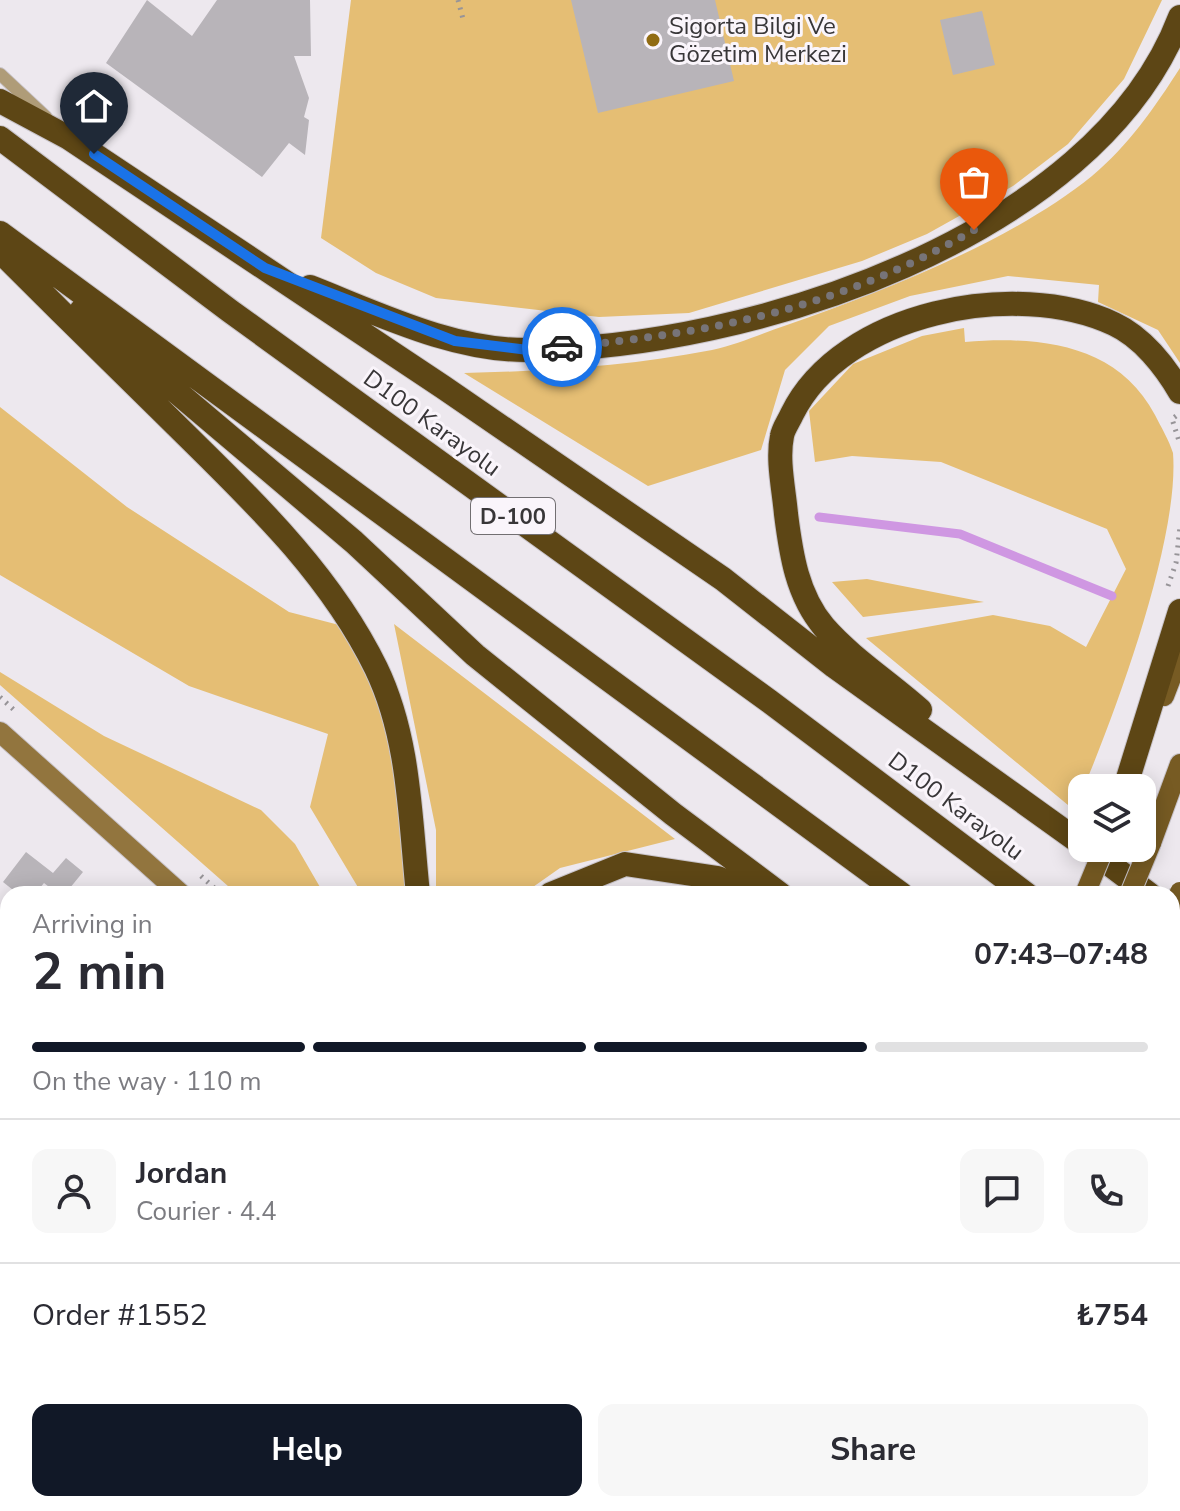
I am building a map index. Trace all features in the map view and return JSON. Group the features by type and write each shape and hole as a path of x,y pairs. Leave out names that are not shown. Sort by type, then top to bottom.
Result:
{"highway":[{"path":"265,268 455,341 528,350 685,335 772,315 861,287 953,242 1068,168 1128,108 1169,46 1180,17"},
{"path":"0,101 69,138 723,579 834,666 1068,834"},
{"name":"D100 Karayolu","path":"0,138 230,311 769,701 1015,886"},
{"name":"D-100","path":"0,233 890,886"},
{"path":"0,242 354,542 475,655 673,814 769,886"},
{"path":"0,251 280,528 335,599 377,670 400,743 409,786 417,886"},
{"path":"1002,784 824,627 800,588 790,545 782,436 800,397 829,363 876,335 921,318 970,307 1018,303 1068,308 1116,325 1163,364 1180,392"},
{"path":"1130,774 1180,611"},
{"path":"1107,862 1138,886"},
{"path":"571,886 625,864 718,878 735,886"}],"main road":[{"path":"1132,774 1180,655"},
{"path":"1133,886 1180,764"},
{"path":"1088,886 1098,862"}],"street":[{"path":"0,732 172,886"}],"lane":[{"path":"0,74 69,138"}],"path":[{"path":"458,0 463,19"},
{"path":"1180,414 1172,419 1180,444"}],"shaded area":[{"path":"351,0 1162,0 1124,79 1068,144 1013,186 927,234 862,261 689,313 599,317 436,298 376,273 321,238"},
{"path":"1180,68 1180,363 1158,330 1098,302 1099,285 1008,276 910,296 829,326 785,370 761,450 648,486 464,373 589,367 712,350 825,312 905,280 1024,222 1092,176 1140,125"},
{"path":"964,328 965,342 1047,343 1097,359 1120,372 1139,391 1155,415 1173,453 1166,535 1140,634 1089,774 1068,774 1068,805 866,638 993,615 1050,626 1086,647 1126,569 1107,529 941,462 852,456 815,462 809,411 853,364 922,336"},
{"path":"0,407 127,507 289,612 343,626 377,692 397,755 414,886 357,886 310,807 328,734 189,686 0,575"},
{"path":"867,579 984,602 863,617 832,582"},
{"path":"394,624 675,839 560,868 534,886 436,886 436,830"},
{"path":"0,672 104,736 261,810 295,844 319,886 228,886 0,685"}],"building":[{"path":"147,0 192,36 217,0 310,0 311,56 294,56 309,98 304,117 309,120 305,155 289,143 262,177 106,63"},
{"name":"Sigorta Bilgi Ve Gözetim Merkezi","path":"571,0 715,0 734,81 598,113"},
{"path":"982,11 995,65 953,75 940,20"},
{"path":"26,852 53,873 66,858 83,872 72,886 48,886 44,883 42,886 8,886 3,882"}],"waterway":[{"path":"819,517 960,534 1112,596"}],"way so far":[{"path":"562,347 685,335 772,315 861,287 974,230"}],"place":[{"name":"Sigorta Bilgi Ve Gözetim Merkezi","path":"653,40"}],"route":[{"path":"94,154 265,268 380,315 455,341 528,350 562,347"}]}
